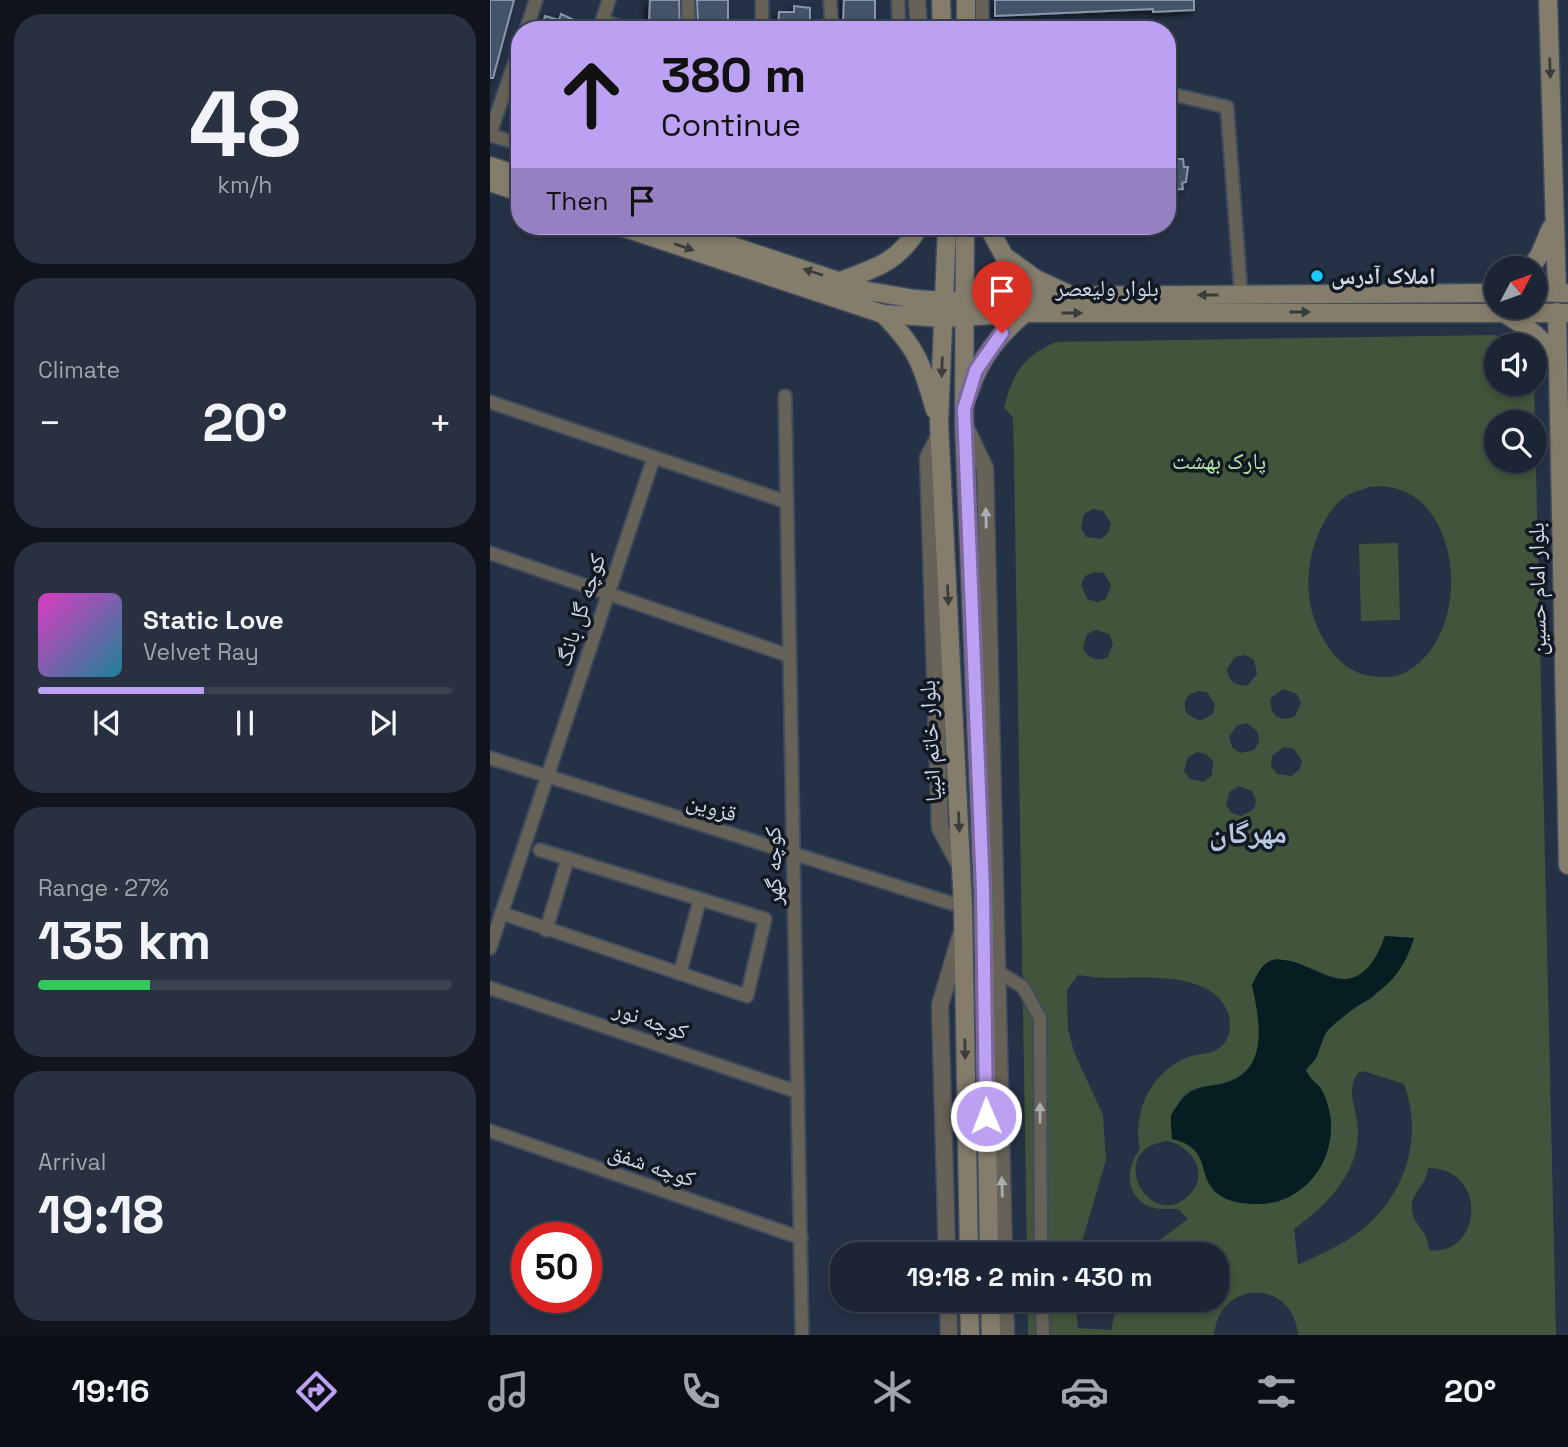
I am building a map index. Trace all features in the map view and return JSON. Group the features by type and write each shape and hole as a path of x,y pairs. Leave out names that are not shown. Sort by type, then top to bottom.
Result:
{"main road":[{"path":"941,0 942,21"},
{"path":"966,0 966,21"},
{"path":"1548,0 1555,218 1562,293"},
{"path":"490,166 511,173"},
{"path":"490,182 511,189"},
{"path":"1538,256 1555,218"},
{"name":"بلوار ولیعصر","path":"649,235 873,304 1025,313 1484,312"},
{"name":"بلوار ولیعصر","path":"699,235 840,281 873,304 906,298 944,309"},
{"path":"840,281 888,261 907,247 914,235"},
{"name":"بلوار خاتم انبیا","path":"947,235 940,424 961,867 969,1242"},
{"name":"بلوار خاتم انبیا","path":"965,235 964,415 983,891 989,1242"},
{"path":"993,235 1004,256 1036,279 1071,296"},
{"name":"بلوار ولیعصر","path":"964,308 1026,296 1484,293"},
{"path":"873,304 903,334 916,353 940,424 955,410 964,415 976,370 1002,333 1025,313"},
{"name":"بلوار امام حسین","path":"1562,312 1557,364 1568,865"},
{"path":"1514,319 1542,340 1552,352 1557,364"},
{"path":"951,658 974,658"},
{"path":"969,1312 970,1335"},
{"path":"990,1312 991,1335"}],"street":[{"path":"529,21 536,0"},
{"path":"602,21 609,0"},
{"path":"688,0 689,21"},
{"path":"762,0 762,21"},
{"path":"830,0 831,21"},
{"path":"898,0 899,21"},
{"path":"917,0 918,21"},
{"path":"982,0 982,21"},
{"path":"511,73 490,135 511,141"},
{"path":"1176,95 1227,107 1241,295"},
{"name":"کوچه گهر","path":"785,396 802,1335"},
{"path":"490,402 787,502"},
{"path":"964,415 985,468 1004,1242"},
{"path":"940,424 928,458 940,828 961,867"},
{"name":"کوچه گل بانگ","path":"490,948 654,457"},
{"path":"490,553 790,656"},
{"name":"قزوین","path":"490,758 962,907"},
{"path":"501,913 747,996 765,919 540,850"},
{"path":"546,930 568,858"},
{"path":"680,974 700,899"},
{"path":"947,1242 940,1004 963,928"},
{"path":"995,970 1023,988 1040,1018 1041,1242"},
{"name":"کوچه نور","path":"490,988 798,1092"},
{"name":"کوچه شفق","path":"490,1131 801,1238"},
{"path":"948,1312 949,1335"},
{"path":"1005,1312 1006,1335"},
{"path":"1042,1312 1043,1335"}],"green space":[{"name":"پارک بهشت","path":"1484,335 1484,396 1534,396 1535,410 1484,410 1484,473 1536,473 1556,1335 1298,1335 1293,1317 1284,1303 1271,1295 1242,1295 1229,1303 1229,1242 1158,1242 1188,1219 1178,1209 1154,1208 1144,1204 1133,1191 1130,1173 1139,1150 1141,1110 1151,1088 1164,1073 1180,1061 1219,1049 1227,1039 1230,1028 1229,1016 1222,1001 1195,984 1177,980 1078,975 1067,990 1068,1029 1074,1052 1103,1115 1106,1160 1082,1242 1027,1242 1013,418 1004,407 1021,367 1056,342","holes":["1369,487 1398,489 1422,503 1438,525 1448,552 1451,582 1447,613 1437,641 1419,663 1395,676 1366,675 1343,664 1318,629 1309,595 1310,560 1322,526 1334,506 1341,500","1093,509 1103,511 1111,523 1108,533 1101,539 1086,537 1081,528 1084,514","1094,572 1104,573 1111,585 1106,599 1097,602 1087,599 1081,585 1085,576","1096,630 1109,634 1113,643 1108,657 1100,659 1087,655 1083,648 1087,634","1245,655 1254,660 1257,674 1248,685 1236,684 1231,680 1227,669 1235,657","1283,689 1297,694 1301,703 1295,716 1284,719 1273,713 1271,698","1194,692 1207,692 1215,704 1213,714 1200,721 1187,714 1185,706 1186,700","1247,723 1258,732 1259,742 1254,750 1240,753 1232,747 1229,737 1237,725","1284,747 1294,749 1302,761 1299,770 1291,776 1277,774 1271,766 1272,756","1197,752 1206,754 1213,761 1212,775 1204,782 1190,779 1184,771 1188,757","1239,786 1252,791 1256,800 1254,809 1241,816 1232,813 1226,805 1230,791","1385,936 1414,938 1405,961 1372,998 1354,1008 1327,1030 1315,1060 1306,1070 1328,1106 1330,1139 1291,1196 1278,1202 1263,1204 1234,1202 1206,1179 1203,1164 1196,1152 1172,1138 1177,1106 1187,1093 1200,1087 1229,1081 1242,1074 1251,1064 1256,1053 1259,1025 1252,985 1276,959 1339,978 1351,978 1363,973 1374,959","1363,1071 1404,1084 1412,1125 1406,1165 1399,1184 1375,1218 1345,1242 1298,1265 1294,1229 1332,1196 1350,1169 1355,1154 1358,1137 1352,1096 1358,1073","1168,1141 1177,1144 1196,1162 1196,1186 1190,1194 1175,1204 1161,1204 1148,1198 1140,1186 1136,1172 1138,1158 1148,1147","1428,1168 1448,1172 1461,1182 1469,1196 1471,1212 1468,1227 1460,1240 1447,1248 1429,1250 1426,1237 1413,1216 1412,1204"]},
{"path":"1398,543 1400,620 1361,621 1359,544"},
{"name":"پارک بهشت","path":"1028,1312 1076,1312 1078,1328 1111,1330 1115,1312 1222,1312 1214,1335 1028,1335"}],"shaded area":[{"path":"1385,936 1414,938 1399,971 1380,991 1327,1031 1316,1058 1306,1070 1324,1094 1331,1122 1326,1155 1319,1169 1310,1181 1284,1199 1252,1204 1228,1200 1221,1196 1208,1181 1194,1150 1172,1139 1171,1116 1180,1102 1192,1091 1229,1082 1242,1075 1251,1065 1258,1040 1259,1026 1252,985 1258,972 1268,962 1280,959 1330,977 1350,978 1359,975 1372,963"}],"building":[{"path":"490,0 514,0 493,78 490,78"},
{"path":"650,0 679,0 680,21 649,21"},
{"path":"697,0 728,0 728,21 698,21"},
{"path":"844,0 875,0 875,21 843,21"},
{"path":"995,0 1194,0 1194,10 1153,12 1153,9 995,16"},
{"path":"794,6 810,8 810,21 778,21 779,12 794,12"},
{"path":"561,14 576,21 544,21 545,16 559,20"},
{"path":"1176,159 1183,159 1184,167 1188,167 1186,182 1182,183 1183,189 1176,189"}],"place":[{"name":"املاک آدرس","path":"1317,276"}],"district":[{"name":"مهرگان","path":"1248,833"}],"route":[{"path":"986,1116 983,891 964,409 976,370 1002,333"}]}
